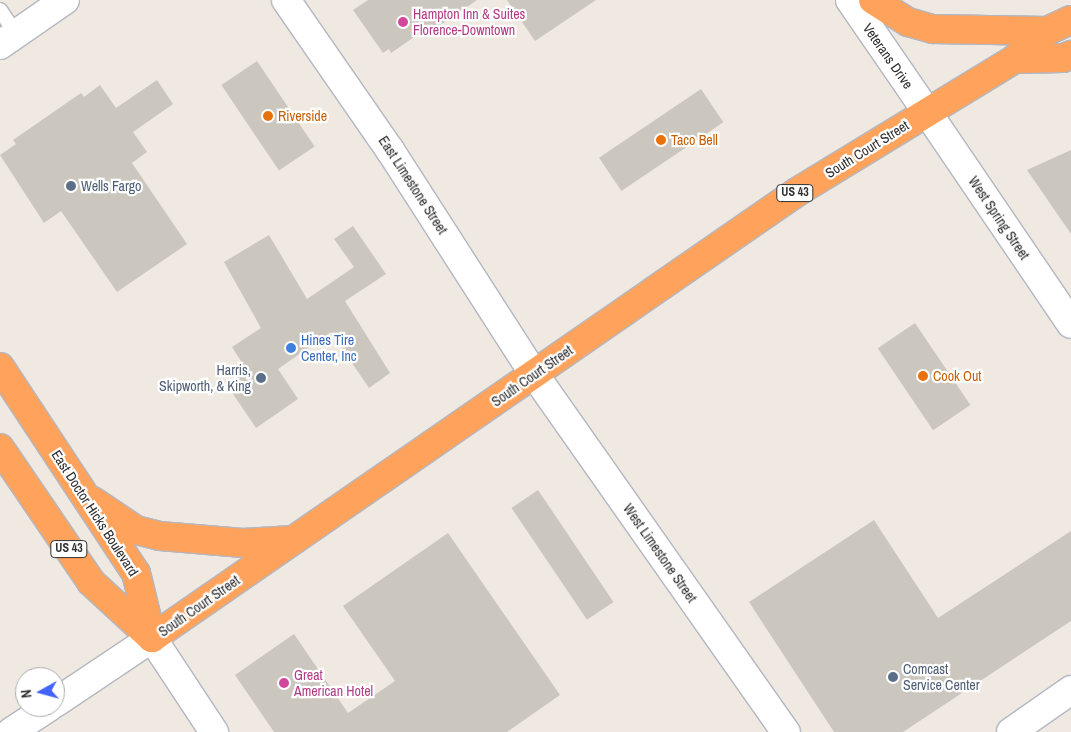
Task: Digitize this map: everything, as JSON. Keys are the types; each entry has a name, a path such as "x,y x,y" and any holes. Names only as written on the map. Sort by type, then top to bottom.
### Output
{"highway":[{"path":"873,0 908,22 933,29 1059,25"},
{"name":"US 43","path":"1015,59 1059,25"},
{"name":"US 43","path":"1015,59 1071,55"},
{"name":"South Court Street","path":"152,638 797,192 1015,59"},
{"name":"East Doctor Hicks Boulevard","path":"0,367 136,573 152,638"},
{"name":"US 43","path":"0,448 90,582 152,638"},
{"path":"85,496 136,530 160,536 243,543 294,540"}],"street":[{"path":"8,39 65,0"},
{"name":"East Limestone Street","path":"286,0 390,150 534,374"},
{"name":"Veterans Drive","path":"850,0 927,112"},
{"name":"West Spring Street","path":"927,112 1071,324"},
{"name":"West Limestone Street","path":"534,374 786,732"},
{"path":"152,638 214,732"},
{"name":"South Court Street","path":"65,696 152,638"},
{"path":"1011,732 1071,690"},
{"path":"11,732 34,717"}],"lane":[{"path":"0,10 8,39"}],"building":[{"name":"Hampton Inn & Suites Florence-Downtown","path":"368,0 477,0 426,35 423,31 391,53 389,49 383,53 353,10"},
{"name":"Hampton Inn & Suites Florence-Downtown","path":"507,0 596,0 535,41"},
{"name":"Riverside","path":"257,61 315,146 279,170 221,85"},
{"name":"Wells Fargo","path":"157,80 173,104 133,132 147,152 132,163 187,244 117,292 61,211 44,223 0,155 16,144 13,140 81,93 84,97 100,85 116,108"},
{"name":"Taco Bell","path":"701,89 723,122 621,191 599,158"},
{"path":"1071,150 1071,234 1027,170"},
{"path":"353,226 386,274 345,301 390,373 369,388 331,332 278,369 298,399 256,428 227,385 247,371 232,347 261,328 224,262 269,235 307,299 354,267 334,239"},
{"name":"Cook Out","path":"915,323 970,405 933,430 878,348"},
{"path":"538,490 613,602 587,620 511,508"},
{"name":"Comcast Service Center","path":"874,520 938,618 1071,531 1071,621 903,732 834,732 749,602"},
{"path":"448,533 560,695 507,732 274,732 235,675 294,634 348,713 395,681 343,606"}],"place":[{"name":"Hampton Inn & Suites Florence-Downtown","path":"403,22"},
{"name":"Riverside","path":"268,116"},
{"name":"Taco Bell","path":"661,140"},
{"name":"Wells Fargo","path":"71,186"},
{"name":"Hines Tire Center, Inc","path":"291,348"},
{"name":"Cook Out","path":"923,376"},
{"name":"Harris, Skipworth, & King","path":"261,378"},
{"name":"Comcast Service Center","path":"893,677"},
{"name":"Great American Hotel","path":"284,683"}]}
